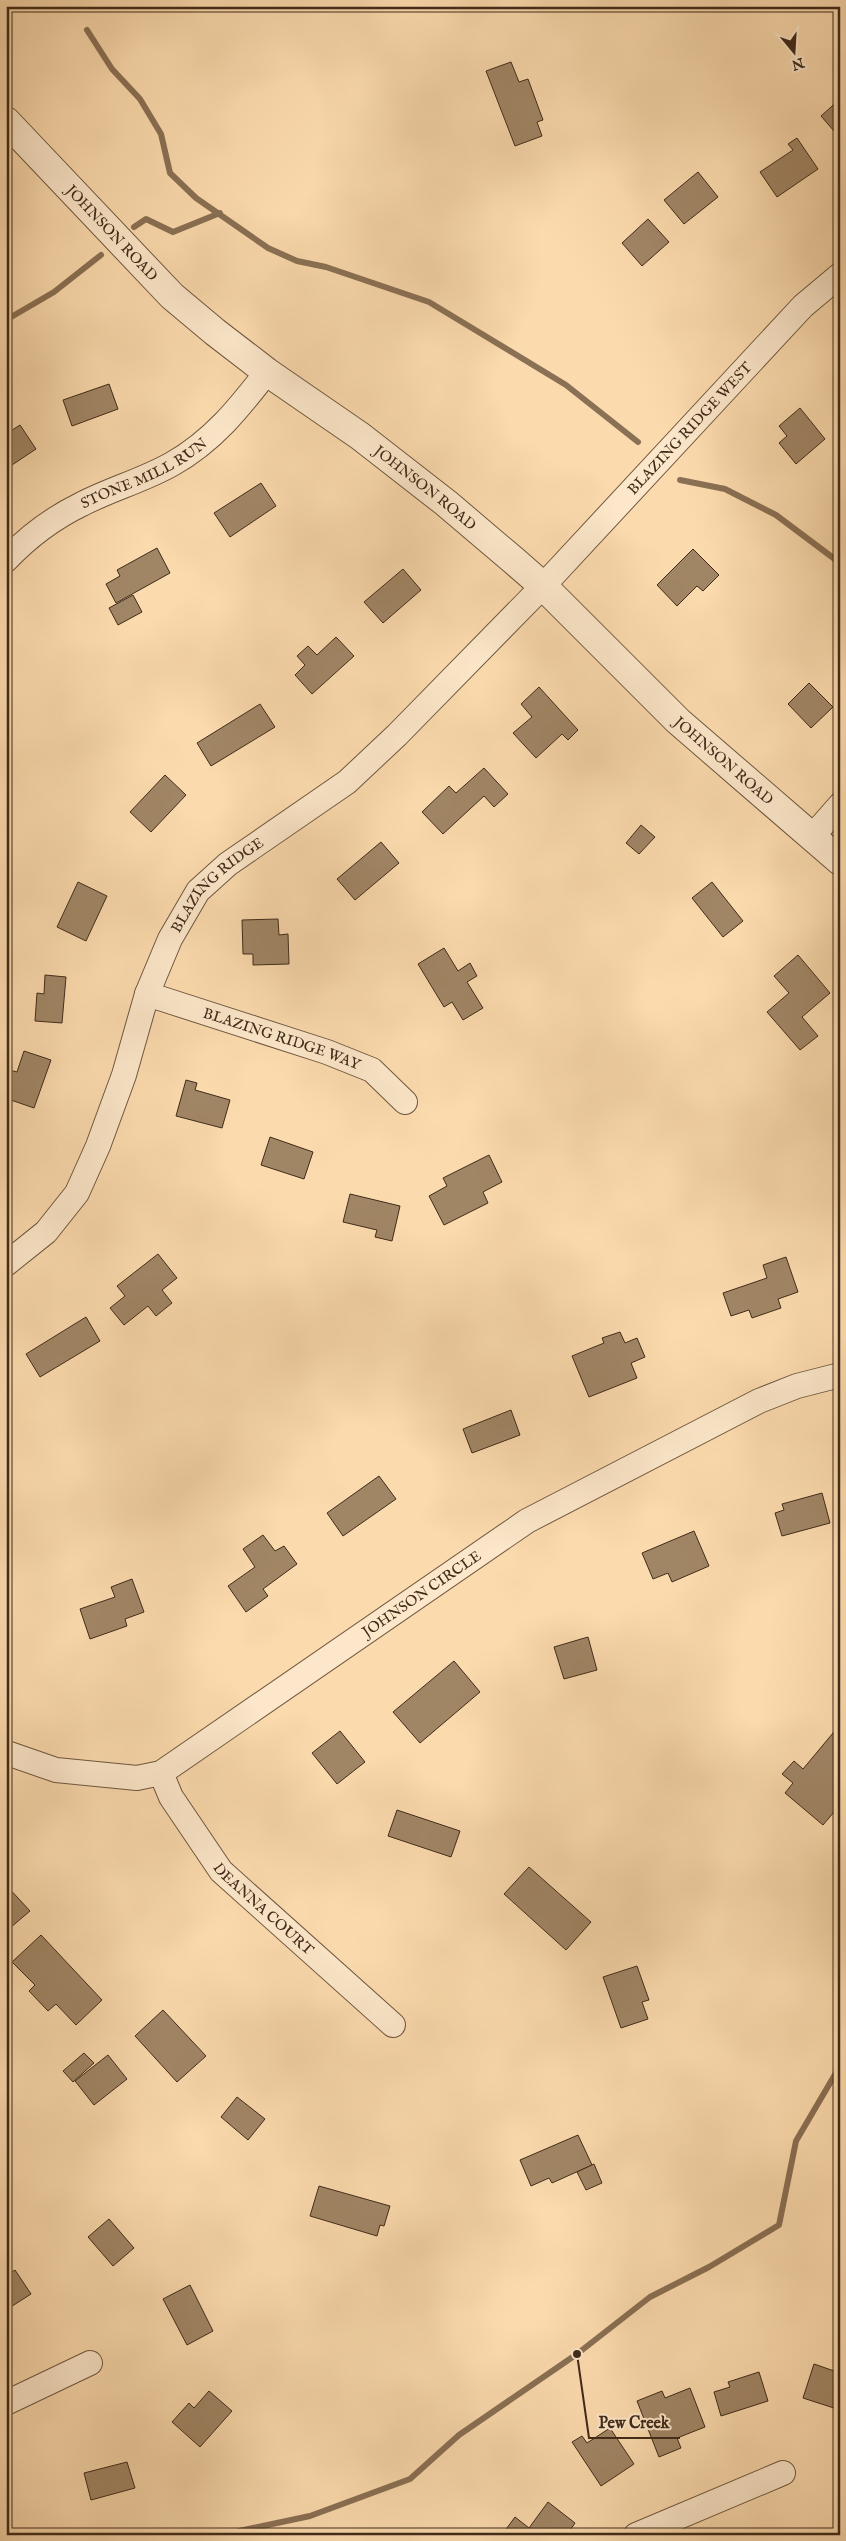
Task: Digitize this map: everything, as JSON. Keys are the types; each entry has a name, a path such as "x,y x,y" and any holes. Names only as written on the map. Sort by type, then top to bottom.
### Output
{"street":[{"name":"JOHNSON ROAD","path":"6,121 166,290 215,332 267,372 360,436 446,503 543,586 678,721 811,838 840,861"},
{"name":"BLAZING RIDGE WEST","path":"543,586 803,306 840,275"},
{"name":"STONE MILL RUN","path":"6,560 22,544 80,504 172,464 203,443 230,419 267,372"},
{"name":"BLAZING RIDGE","path":"6,1264 46,1232 77,1192 98,1146 124,1075 148,994 170,939 198,891 228,864 347,782 397,735 543,586"},
{"path":"811,838 840,805"},
{"name":"BLAZING RIDGE WAY","path":"148,994 327,1052 372,1070 405,1102"},
{"name":"JOHNSON CIRCLE","path":"7,1753 56,1770 137,1778 161,1773 527,1521 759,1401 797,1386 840,1375"},
{"name":"DEANNA COURT","path":"161,1773 171,1796 221,1871 393,2025"},
{"path":"6,2403 90,2363"},
{"path":"636,2535 783,2473"}],"building":[{"path":"511,62 519,82 528,79 543,120 537,122 542,136 515,146 486,71"},
{"path":"840,99 840,138 821,116"},
{"path":"797,138 818,169 777,197 760,172 793,150 788,144"},
{"path":"698,172 718,197 684,224 664,200"},
{"path":"648,219 669,242 642,266 622,243"},
{"path":"109,384 118,409 72,426 63,400"},
{"path":"800,408 825,439 796,464 779,443 787,436 779,426"},
{"path":"20,425 36,449 6,469 6,434"},
{"path":"261,483 276,506 230,537 214,513"},
{"path":"157,548 170,573 116,603 106,584 120,576 117,570"},
{"path":"693,549 719,575 703,591 697,586 677,606 657,585"},
{"path":"403,569 421,590 383,623 364,602"},
{"path":"133,595 142,612 118,625 109,608"},
{"path":"336,637 354,656 312,694 295,675 305,665 297,656 308,646 317,655"},
{"path":"809,683 833,707 811,728 788,704"},
{"path":"539,687 578,730 568,740 562,734 536,758 513,733 532,717 521,704"},
{"path":"260,704 275,727 211,766 197,743"},
{"path":"484,768 508,794 494,807 484,796 443,834 422,812 449,786 456,793"},
{"path":"165,775 186,795 151,832 130,812"},
{"path":"641,825 655,837 639,854 626,843"},
{"path":"381,842 399,863 355,900 337,879"},
{"path":"78,882 107,896 86,941 57,927"},
{"path":"712,882 743,921 723,937 692,898"},
{"path":"278,919 279,935 288,934 289,964 253,965 253,954 243,954 242,920"},
{"path":"444,948 458,971 470,963 477,976 467,982 483,1008 463,1020 452,1002 444,1007 418,964"},
{"path":"798,955 830,993 802,1017 818,1036 800,1050 767,1012 789,993 774,976"},
{"path":"45,975 66,977 62,1023 35,1021 37,993 44,994"},
{"path":"24,1051 51,1060 34,1108 8,1099 10,1093 6,1092 6,1069 17,1072"},
{"path":"186,1080 197,1083 195,1090 230,1100 222,1128 176,1116"},
{"path":"270,1137 313,1152 304,1179 261,1165"},
{"path":"489,1155 502,1182 483,1192 488,1203 444,1225 429,1196 447,1186 443,1178"},
{"path":"350,1194 400,1206 392,1241 375,1237 377,1230 343,1222"},
{"path":"158,1254 177,1278 162,1290 172,1303 156,1316 148,1306 124,1325 110,1308 125,1296 117,1286"},
{"path":"786,1257 798,1292 778,1299 781,1308 752,1318 749,1310 731,1316 723,1293 767,1278 763,1265"},
{"path":"86,1317 100,1341 40,1377 26,1354"},
{"path":"620,1332 625,1343 637,1338 645,1357 631,1363 637,1378 589,1397 572,1356 604,1343 602,1338"},
{"path":"511,1410 520,1435 472,1453 463,1429"},
{"path":"379,1476 396,1499 343,1536 327,1513"},
{"path":"822,1493 830,1523 782,1536 775,1513 784,1510 782,1504"},
{"path":"694,1531 709,1566 672,1582 668,1573 653,1579 642,1553"},
{"path":"263,1535 275,1551 284,1546 297,1564 263,1589 268,1596 246,1612 228,1586 255,1567 243,1549"},
{"path":"132,1579 144,1612 125,1619 127,1626 90,1639 80,1609 115,1597 111,1587"},
{"path":"588,1637 597,1670 564,1679 554,1647"},
{"path":"454,1661 480,1692 420,1743 393,1712"},
{"path":"838,1727 840,1776 836,1780 840,1783 840,1805 823,1825 785,1793 793,1783 782,1774 794,1761 803,1769"},
{"path":"340,1731 365,1762 337,1784 312,1753"},
{"path":"397,1810 460,1831 451,1857 388,1836"},
{"path":"529,1867 591,1922 566,1950 504,1894"},
{"path":"6,1885 30,1911 10,1928 6,1924"},
{"path":"41,1935 102,2000 76,2025 56,2004 48,2011 29,1991 35,1985 12,1962"},
{"path":"637,1966 649,2000 642,2002 648,2019 621,2028 603,1977"},
{"path":"163,2010 206,2056 177,2082 135,2036"},
{"path":"84,2053 94,2063 73,2082 63,2071"},
{"path":"108,2055 127,2079 94,2105 75,2081"},
{"path":"237,2097 265,2119 248,2140 221,2117"},
{"path":"578,2135 592,2165 552,2183 549,2178 531,2186 520,2160"},
{"path":"594,2164 602,2183 586,2190 577,2172"},
{"path":"319,2186 390,2206 384,2226 380,2225 377,2236 310,2216"},
{"path":"109,2219 134,2248 113,2266 88,2237"},
{"path":"15,2270 31,2294 6,2310 6,2276"},
{"path":"190,2285 213,2331 187,2345 163,2299"},
{"path":"814,2364 840,2373 840,2410 803,2398"},
{"path":"759,2372 768,2401 721,2416 714,2392 730,2387 728,2382"},
{"path":"690,2388 705,2427 677,2438 681,2448 659,2457 637,2401 662,2391 665,2398"},
{"path":"209,2391 232,2411 200,2447 172,2422 189,2403 194,2408"},
{"path":"610,2428 634,2464 601,2486 572,2442 582,2436 587,2443"},
{"path":"127,2462 135,2488 91,2500 84,2473"},
{"path":"548,2502 575,2523 567,2535 507,2535 504,2532 515,2517 529,2528"}],"waterway":[{"path":"87,30 112,69 140,99 161,134 170,173 196,198 268,248 297,261 326,267 429,302 566,385 638,442"},
{"path":"134,227 146,219 173,232 220,213"},
{"path":"6,320 54,292 101,255"},
{"path":"680,480 725,489 776,515 840,563"},
{"path":"239,2535 239,2531 310,2516 410,2479 459,2435 577,2354 650,2297 709,2267 779,2225 796,2141 840,2066"}],"place":[{"name":"Pew Creek","path":"577,2354"}]}
